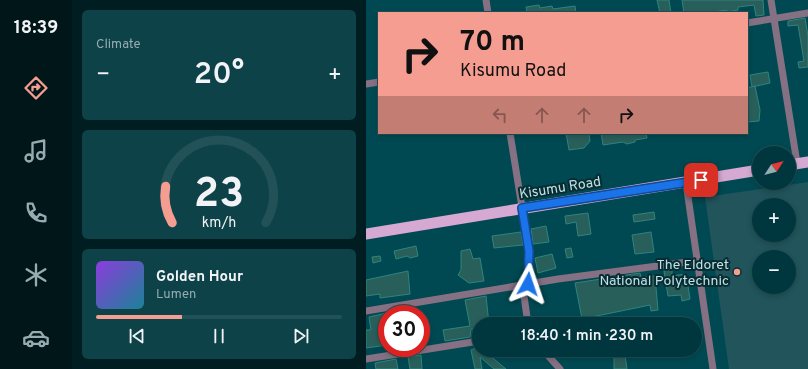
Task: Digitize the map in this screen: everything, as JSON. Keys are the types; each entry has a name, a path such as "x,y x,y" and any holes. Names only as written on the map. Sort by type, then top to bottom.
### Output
{"highway":[{"path":"796,164 808,162"},
{"name":"Kisumu Road","path":"366,234 752,171"}],"street":[{"path":"486,0 488,12"},
{"path":"771,0 791,146"},
{"path":"748,23 808,13"},
{"path":"366,84 378,82"},
{"path":"510,134 529,251 528,284 524,296 527,317"},
{"path":"686,183 696,261 713,369"},
{"path":"366,311 528,284 614,271 696,261"},
{"path":"366,359 472,342"},
{"path":"549,357 560,369"}],"shaded area":[{"name":"The Eldoret National Polytechnic","path":"808,182 808,369 729,369 705,197 753,190 796,190 796,184"}],"building":[{"path":"657,0 669,0 671,12 660,12"},
{"path":"682,0 763,0 764,15 756,16 754,5 738,7 738,10 728,12 727,10 713,12 684,12"},
{"path":"539,5 540,8 552,6 553,9 575,6 576,12 527,12 526,7"},
{"path":"805,18 808,36 808,67 799,68 798,62 804,61 798,25 788,26 788,21"},
{"path":"768,72 770,83 752,87 750,75"},
{"path":"755,86 760,110 759,121 748,122 748,88"},
{"path":"566,134 589,134 590,141 584,148 569,150"},
{"path":"601,134 646,134 647,138 635,140 635,142 627,144 623,142 603,145"},
{"path":"654,212 655,219 634,222 633,215"},
{"path":"588,213 591,234 578,236 576,222 566,224 565,216"},
{"path":"546,226 549,242 533,244 531,229"},
{"path":"521,232 523,245 494,248 492,236"},
{"path":"651,232 654,252 635,254 632,235"},
{"path":"416,246 418,256 410,258 407,256 396,259 394,251"},
{"path":"571,248 573,257 567,258 565,249"},
{"path":"470,249 473,259 480,258 484,281 469,283 458,275 461,270 461,251"},
{"path":"552,254 556,268 538,273 535,258"},
{"path":"380,256 381,261 373,263 372,257"},
{"path":"672,270 672,276 686,274 690,299 682,301 681,295 668,296 664,271"},
{"path":"408,271 410,294 380,298 380,294 366,296 366,280"},
{"path":"640,273 641,277 655,276 658,310 651,311 650,305 592,317 582,317 575,283"},
{"path":"486,296 488,317 472,317 470,337 445,341 443,330 470,326 465,300"},
{"path":"378,315 378,346 366,348 366,330 371,330 369,317"},
{"path":"408,357 421,357 422,369 410,369"},
{"path":"472,357 480,357 482,369 475,369"},
{"path":"480,357 491,357 506,369 494,369"},
{"path":"614,357 625,357 627,369 614,369"},
{"path":"396,359 398,369 376,369 375,363"}],"place":[{"name":"The Eldoret National Polytechnic","path":"737,272"}],"route":[{"path":"528,284 530,268 529,251 522,208 701,180"}]}
